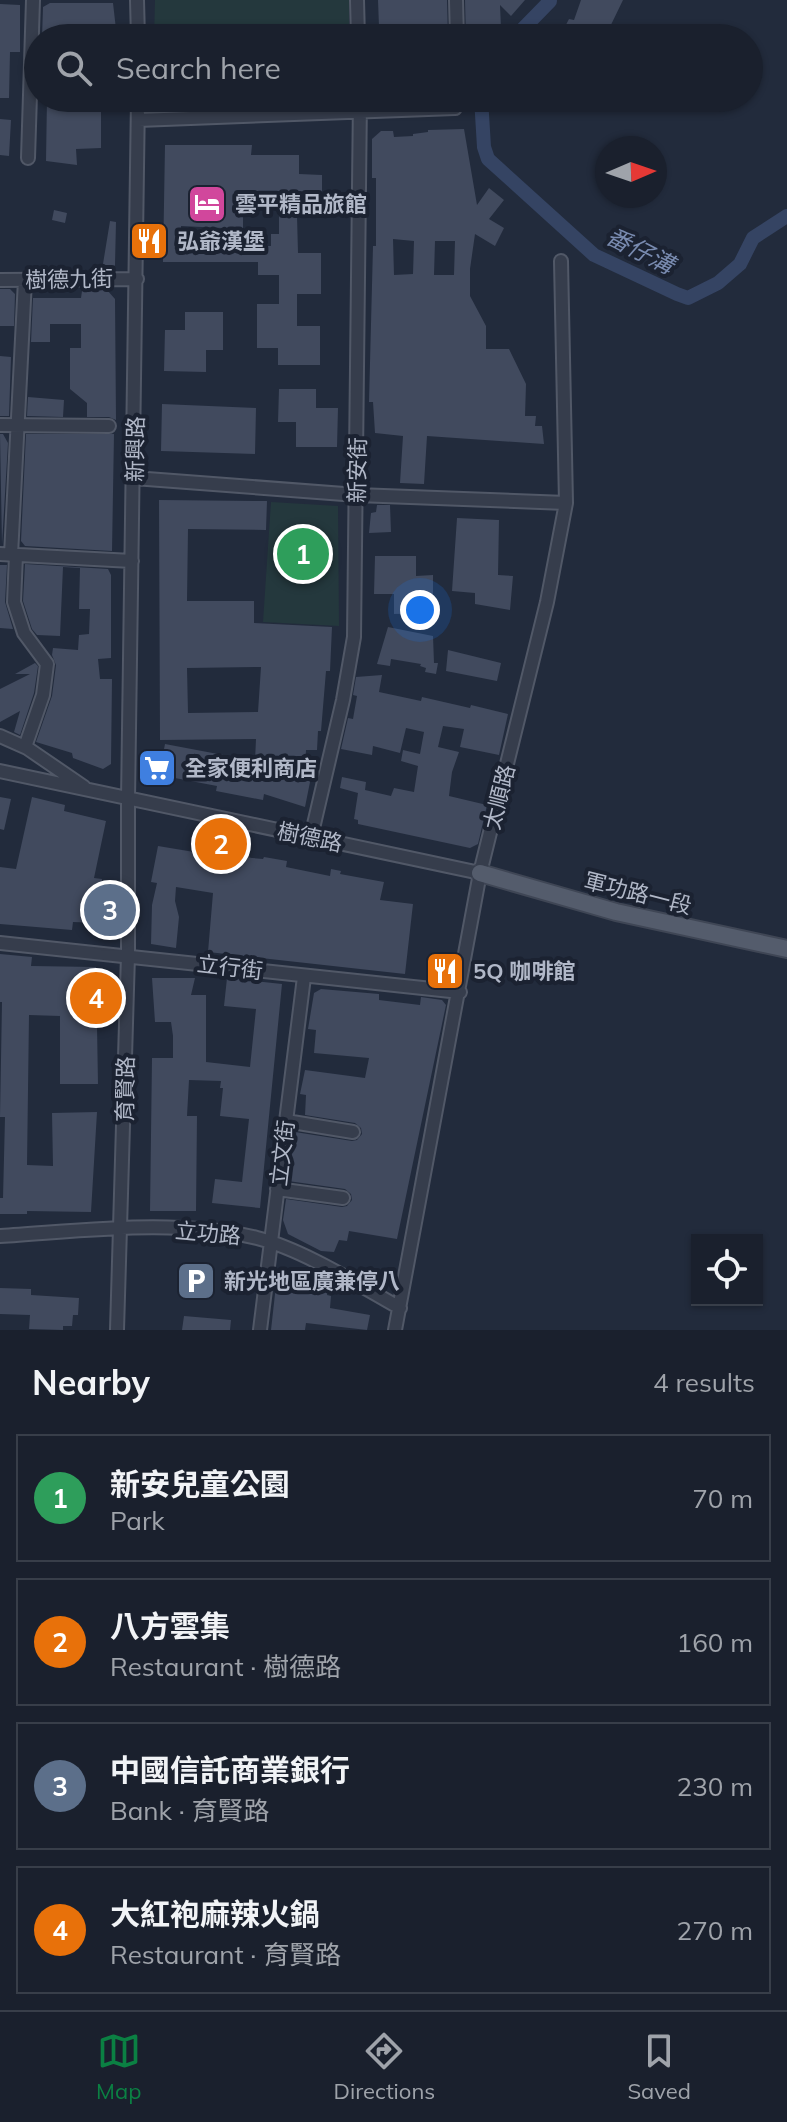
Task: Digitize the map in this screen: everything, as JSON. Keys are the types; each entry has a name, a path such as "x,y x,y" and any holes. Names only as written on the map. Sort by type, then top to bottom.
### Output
{"main road":[{"name":"軍功路一段","path":"480,873 616,912 787,949"}],"street":[{"path":"32,24 33,0"},
{"path":"137,0 138,24"},
{"path":"357,0 358,24"},
{"path":"456,0 457,24"},
{"path":"28,158 29,112"},
{"name":"新興路","path":"128,800 138,112"},
{"path":"138,120 256,112"},
{"name":"新安街","path":"311,837 343,700 354,637 360,112"},
{"name":"太順路","path":"395,1330 480,873 547,602 566,503 561,261"},
{"name":"樹德九街","path":"0,280 137,279"},
{"path":"25,280 9,555 14,602 24,633 47,664 43,695 25,747"},
{"path":"0,425 109,426"},
{"path":"134,478 357,495 566,503"},
{"path":"9,555 132,561"},
{"path":"0,736 25,747 90,791"},
{"name":"樹德路","path":"0,771 480,873"},
{"name":"育賢路","path":"117,1330 128,955 128,800"},
{"name":"立行街","path":"0,943 460,992"},
{"name":"立文街","path":"260,1330 304,977"},
{"path":"286,1121 353,1132"},
{"path":"277,1189 343,1198"},
{"name":"立功路","path":"0,1236 122,1229 203,1230 271,1242 333,1270 400,1308"}],"green space":[{"path":"155,0 349,0 349,24 154,24"},
{"path":"271,502 338,506 339,626 263,622"}],"building":[{"path":"378,0 447,0 448,24 379,24"},
{"path":"465,0 525,0 511,16 500,5 501,24 466,24"},
{"path":"581,0 623,0 611,24 566,24 569,19 574,20"},
{"path":"50,3 113,3 115,24 42,24 43,7"},
{"path":"0,4 20,5 20,52 10,52 9,98 0,98"},
{"path":"47,112 101,112 101,148 76,149 77,165 46,161"},
{"path":"0,119 11,120 9,156 0,155"},
{"path":"464,129 477,205 489,188 504,200 489,219 504,228 495,246 475,234 470,296 486,326 486,349 509,349 526,384 525,416 536,416 535,426 542,426 544,444 427,436 424,484 400,483 403,436 375,433 373,402 369,402 373,246 376,246 376,178 372,178 372,139 381,131 393,131 394,137 413,136 428,130","holes":["393,239 414,241 413,274 394,275","435,241 455,241 454,275 434,275"]},
{"path":"165,145 252,145 251,155 299,155 299,174 322,175 322,216 297,216 298,253 321,253 321,294 297,294 297,326 320,326 320,365 278,365 278,348 257,348 257,304 279,304 279,275 258,275 258,262 163,262","holes":["243,199 279,199 279,234 271,234 271,246 181,246 181,226 243,229"]},
{"path":"54,210 67,213 65,223 52,220"},
{"path":"110,221 116,222 115,265 112,270 102,270"},
{"path":"0,289 10,289 15,294 14,326 0,326"},
{"path":"107,290 115,299 116,420 87,417 87,403 70,389 70,348 81,348 81,324 50,324 50,342 31,342 33,298 81,298 82,291"},
{"path":"185,312 223,312 223,350 206,350 206,372 164,371 165,330 185,330"},
{"path":"0,356 11,357 9,416 0,416"},
{"path":"279,389 316,389 316,408 338,408 337,447 296,447 296,422 278,422"},
{"path":"28,397 64,400 63,417 27,416"},
{"path":"162,404 256,408 255,454 161,451"},
{"path":"0,434 8,443 2,545"},
{"path":"26,434 114,434 112,551 25,546 21,541"},
{"path":"159,500 267,501 266,530 188,529 187,601 254,601 254,623 332,627 330,671 326,671 317,750 306,750 305,770 312,772 305,807 264,794 263,800 216,791 217,786 159,775 165,744 255,761 256,739 160,740","holes":["261,667 258,712 188,713 187,668"]},
{"path":"377,505 390,505 391,532 369,533 371,513 376,512"},
{"path":"457,518 499,520 498,575 513,576 510,610 475,604 475,593 452,591"},
{"path":"375,556 416,556 416,576 433,575 433,613 394,614 394,594 374,594"},
{"path":"25,564 108,569 111,575 111,658 98,659 100,679 112,679 111,764 103,769 73,758 72,753 36,742 52,696 56,665 53,648 78,650 79,635 89,634 90,609 79,609 80,568 63,567 60,636 37,635 23,601"},
{"path":"0,565 7,565 5,602 13,629 0,628"},
{"path":"388,627 433,636 434,663 438,663 436,674 425,672 426,668 421,664 391,659 390,666 377,664"},
{"path":"448,650 501,663 497,681 446,671"},
{"path":"35,663 38,666 34,693 20,735 14,732 20,711 0,722 0,689 30,674 15,674"},
{"path":"382,675 379,692 421,701 422,697 470,708 471,705 508,714 499,755 460,747 464,729 443,726 438,747 459,752 449,796 487,805 478,844 470,848 358,824 358,820 354,819 358,793 340,788 342,777 366,782 365,790 391,796 394,788 414,792 418,766 401,761 403,750 420,754 424,732 406,728 400,753 373,746 372,755 341,749 348,718 353,719 356,677"},
{"path":"0,797 11,799 4,830 0,829"},
{"path":"32,797 65,805 64,811 106,821 94,878 102,879 99,923 73,922 72,930 0,924 0,867 16,869"},
{"path":"158,846 206,854 207,849 252,858 264,857 287,861 286,867 330,876 331,869 341,871 340,874 384,882 380,900 413,904 405,974 208,952 213,893 176,887 179,917 176,948 151,944 152,905 157,883 151,882"},
{"path":"0,954 32,957 31,966 96,967 98,1084 60,1084 60,1016 29,1015 27,1165 53,1166 52,1113 97,1112 91,1212 27,1211 27,1214 0,1214 5,1117 0,1117"},
{"path":"152,978 195,978 191,995 206,995 206,1062 250,1067 256,1009 224,1006 227,978 282,984 260,1208 212,1203 215,1179 242,1182 249,1119 220,1116 221,1081 189,1080 187,1116 197,1116 196,1211 150,1211 152,1058 173,1058 171,1022 155,1022"},
{"path":"321,989 379,994 379,1000 420,1005 421,997 442,1000 446,1005 397,1239 349,1231 347,1241 339,1240 334,1252 321,1251 288,1234 283,1220 286,1199 342,1207 352,1200 345,1189 288,1181 295,1132 352,1141 362,1134 355,1123 305,1115 306,1095 300,1094 305,1070 365,1078 369,1058 314,1053 316,1030 308,1029 314,993"},
{"path":"295,1272 328,1286 330,1308 370,1315 367,1330 306,1323 305,1330 271,1330 276,1285 281,1285 282,1275 294,1275"},
{"path":"0,1288 31,1289 31,1295 79,1298 78,1315 73,1315 72,1326 63,1326 63,1330 29,1329 30,1315 0,1314"},
{"path":"184,1316 231,1320 230,1330 182,1330"}],"waterway":[{"name":"番仔溝","path":"528,24 550,1"},
{"name":"番仔溝","path":"482,112 484,147 488,159 594,255 688,298 718,283 740,264 753,238 787,216"}],"place":[{"name":"雲平精品旅館","path":"207,204"},
{"name":"弘爺漢堡","path":"149,241"},
{"name":"新安兒童公園","path":"303,554"},
{"name":"全家便利商店","path":"157,768"},
{"name":"八方雲集","path":"221,844"},
{"name":"中國信託商業銀行","path":"110,910"},
{"name":"5Q 咖啡館","path":"445,971"},
{"name":"大紅袍麻辣火鍋","path":"96,998"},
{"name":"新光地區廣兼停八","path":"196,1281"}]}
